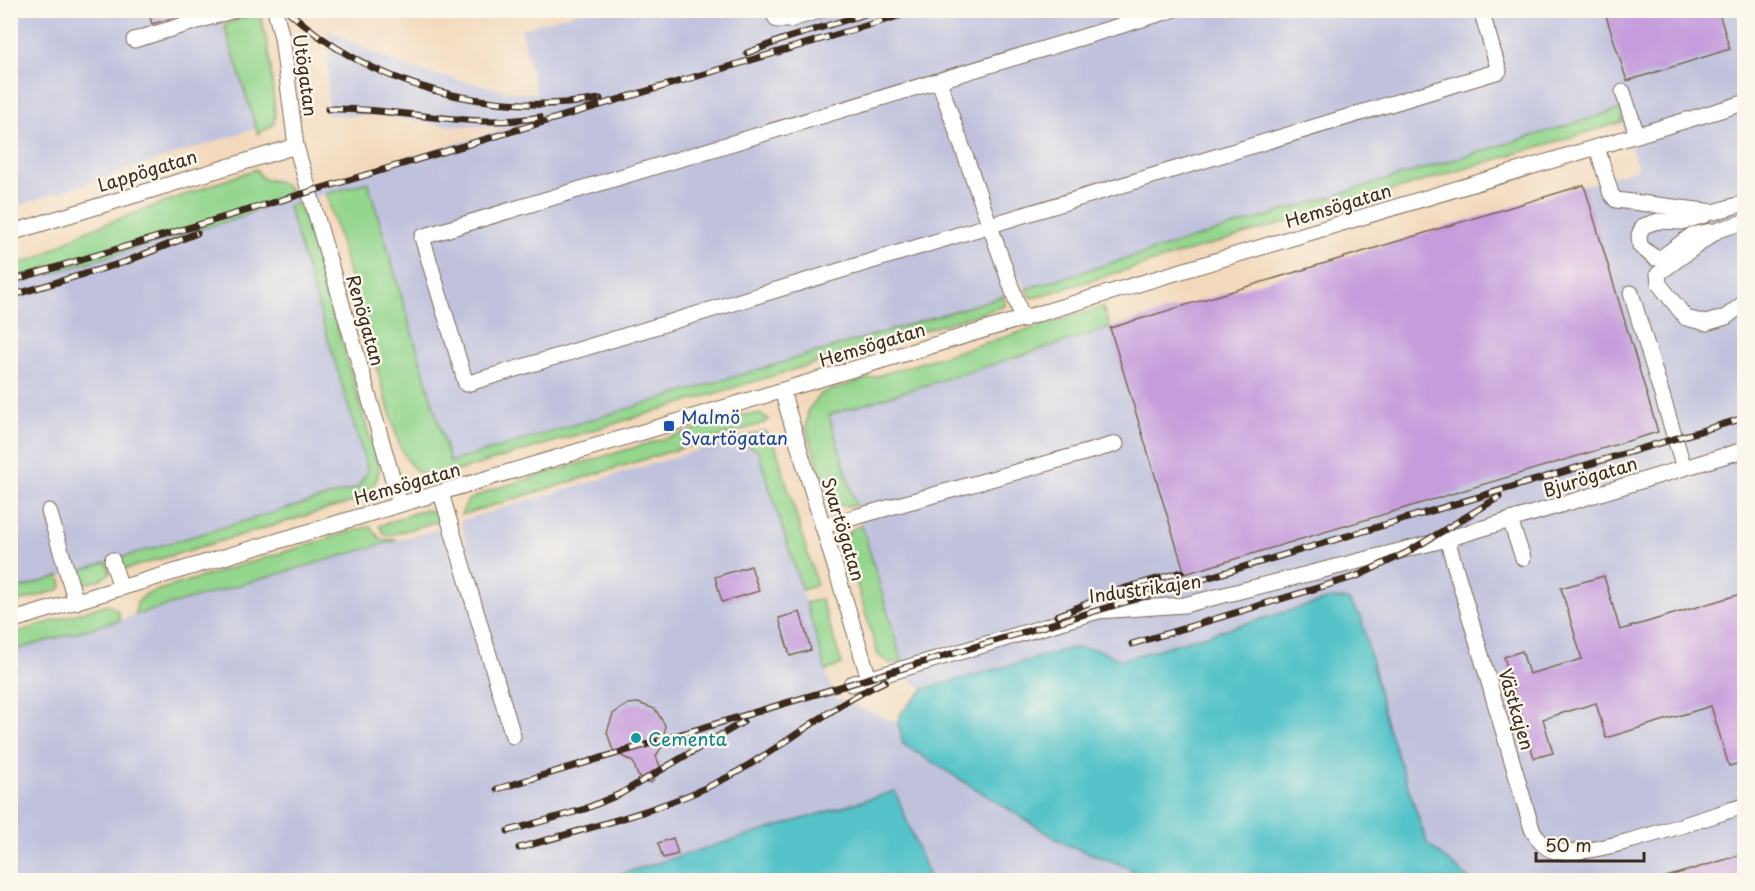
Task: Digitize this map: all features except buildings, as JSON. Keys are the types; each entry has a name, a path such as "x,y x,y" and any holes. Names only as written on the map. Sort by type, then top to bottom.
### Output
{"street":[{"path":"134,40 234,10"},
{"name":"Utögatan","path":"275,10 282,38 296,146"},
{"path":"771,10 777,20 821,10"},
{"path":"1172,10 422,237 466,384 1499,71 1481,10"},
{"path":"939,81 992,226 1023,320"},
{"path":"1623,92 1637,135"},
{"name":"Hemsögatan","path":"10,621 1744,103"},
{"name":"Lappögatan","path":"10,232 296,146"},
{"name":"Renögatan","path":"296,146 400,504"},
{"path":"1597,147 1611,194 1616,200 1716,211"},
{"path":"1744,203 1681,222 1658,221 1643,226 1639,235 1640,246 1647,254 1655,258 1662,257 1692,235 1744,222"},
{"path":"1718,230 1658,274 1659,284 1686,318 1706,323 1726,317 1744,303"},
{"path":"1631,293 1684,468"},
{"name":"Svartögatan","path":"782,391 869,679"},
{"path":"823,526 1116,444"},
{"name":"Bjurögatan","path":"1447,539 1744,450"},
{"path":"441,493 513,736"},
{"path":"49,511 76,602"},
{"path":"1510,520 1523,558"},
{"name":"Industrikajen","path":"851,684 1098,611 1184,605 1447,539"},
{"name":"Västkajen","path":"1447,539 1532,829 1540,843 1552,851 1584,853 1744,806"},
{"path":"112,560 121,588"}],"shaded area":[{"path":"10,11 218,11 256,128 11,208"},
{"path":"583,11 1744,11 1744,880 1470,880 1427,843 1386,722 1361,617 1347,600 1333,598 1121,660 1097,649 1072,648 924,689 907,679 829,415 1638,169 1622,122 1621,110 1026,289 1019,277 1003,282 1004,296 449,462 368,182 326,194 288,206 369,470 357,488 11,591 11,285 241,217 292,193 509,128 445,125 382,116 327,115 329,30 379,56 419,71 517,93 536,93 521,29"},
{"path":"736,439 758,451 766,470 834,697 898,723 903,744 1065,844 1125,866 1150,880 930,880 925,872 678,857 601,880 11,880 11,651 441,528 455,575 474,571 460,521"}],"green space":[{"path":"257,14 261,18 269,50 275,114 274,124 258,134 224,24"},
{"path":"1621,109 1622,122 1032,298 1026,289"},
{"path":"256,169 262,178 283,183 292,193 241,217 11,285 11,266 40,257 83,232"},
{"path":"368,182 450,462 1004,296 1005,306 437,477 430,477 413,468 399,444 326,194"},
{"path":"296,203 305,219 379,468 376,482 359,500 126,569 119,558 357,488 368,471 288,206"},
{"path":"1103,307 1110,328 829,415 856,506 843,506 830,499 806,429 808,410 822,393"},
{"path":"759,414 769,419 764,423 461,515 468,500 491,490 744,415"},
{"path":"763,431 774,441 817,585 802,590 758,451 736,439"},
{"path":"423,510 436,512 439,521 390,535 384,534 379,526"},
{"path":"862,525 902,662 889,663 878,655 846,548 848,534"},
{"path":"370,526 380,539 397,540 135,615 137,603 146,594"},
{"path":"107,562 110,573 107,576 90,583 79,581 76,572"},
{"path":"60,576 62,587 58,590 11,604 11,591"},
{"path":"821,599 842,664 826,671 806,603"},
{"path":"108,604 117,610 120,620 11,651 11,634"}],"water":[{"path":"1333,598 1348,600 1361,617 1386,722 1427,843 1470,880 1150,880 1125,866 1065,844 903,744 898,723 901,713 924,689 1072,648 1097,649 1121,660"},
{"path":"895,791 930,880 601,880"}],"railway":[{"path":"287,10 320,37 356,59 394,77 433,90 474,99 516,104 558,104 600,99"},
{"path":"747,53 878,10"},
{"path":"10,281 919,10"},
{"path":"328,109 355,109 487,121 540,117"},
{"path":"10,296 125,262 197,233"},
{"path":"497,789 1744,418"},
{"path":"1132,644 1357,576 1406,553 1499,497"},
{"path":"1057,616 1122,589 1181,572"},
{"path":"519,848 652,809 703,789 748,766 844,703 885,681"},
{"path":"508,831 585,809 620,794 743,722"}],"place":[{"name":"Malmö Svartögatan","path":"669,426"},
{"name":"Cementa","path":"636,738"}]}
